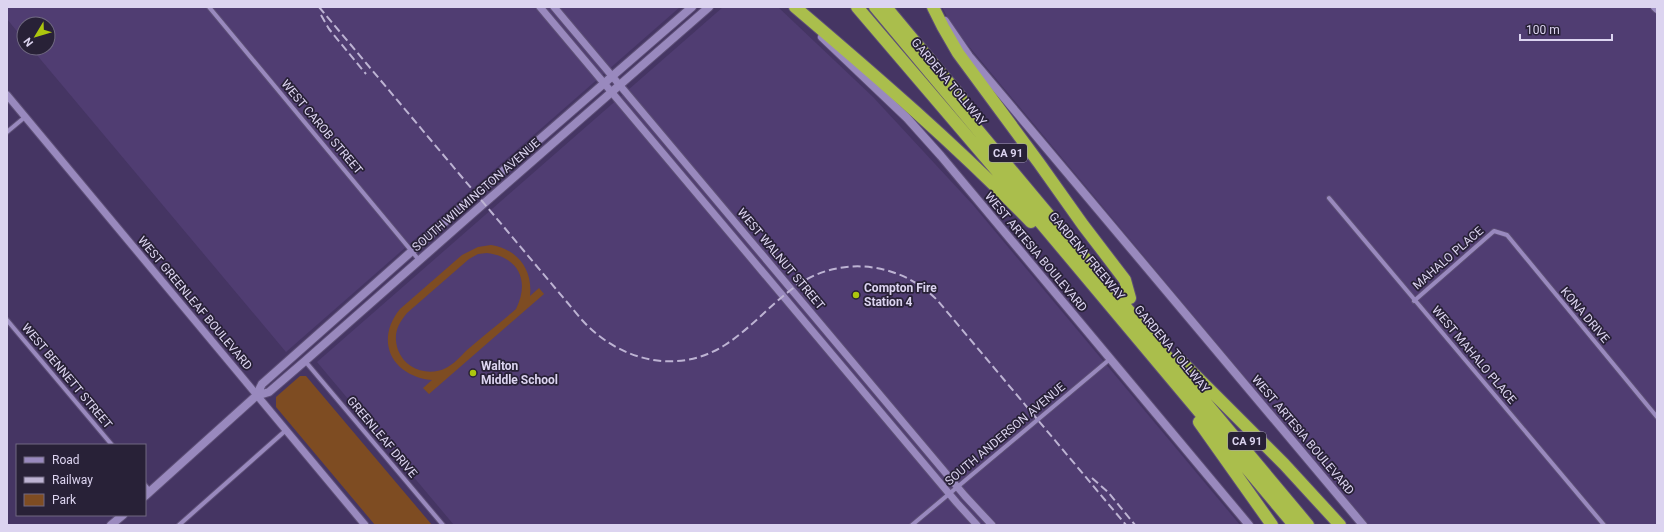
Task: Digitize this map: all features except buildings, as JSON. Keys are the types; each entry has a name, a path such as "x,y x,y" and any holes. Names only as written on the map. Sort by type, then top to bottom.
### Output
{"highway":[{"path":"796,7 915,109 959,150 1098,292"},
{"name":"GARDENA FREEWAY","path":"857,7 1294,525"},
{"name":"GARDENA TOLLWAY","path":"868,7 1302,525"},
{"name":"GARDENA TOLLWAY","path":"875,7 1308,525"},
{"name":"GARDENA FREEWAY","path":"886,7 1130,298 1316,525"},
{"path":"935,7 942,27 958,53 1125,280 1130,298"},
{"path":"1177,357 1284,464 1340,525"},
{"path":"1160,365 1226,462 1272,525"}],"main road":[{"name":"SOUTH WILMINGTON AVENUE","path":"147,491 256,396 262,384 692,7"},
{"name":"SOUTH WILMINGTON AVENUE","path":"256,396 269,392 709,7"},
{"name":"WEST ARTESIA BOULEVARD","path":"791,7 910,122 942,158 1249,525"},
{"name":"WEST ARTESIA BOULEVARD","path":"935,7 970,56 1363,525"},
{"path":"111,525 122,516"}],"street":[{"name":"WEST CAROB STREET","path":"208,7 419,260"},
{"name":"WEST WALNUT STREET","path":"540,7 977,525"},
{"name":"WEST WALNUT STREET","path":"556,8 958,487 992,525"},
{"path":"549,17 556,8"},
{"name":"WEST GREENLEAF BOULEVARD","path":"7,96 365,525"},
{"path":"7,132 25,117"},
{"name":"WEST MAHALO PLACE","path":"1328,198 1604,525"},
{"name":"MAHALO PLACE","path":"1414,301 1494,231"},
{"name":"KONA DRIVE","path":"1494,231 1507,235 1657,418"},
{"name":"WEST BENNETT STREET","path":"7,320 111,444"},
{"name":"SOUTH ANDERSON AVENUE","path":"912,525 1110,359"},
{"name":"GREENLEAF DRIVE","path":"305,361 443,525"},
{"path":"179,525 285,431"}],"shaded area":[{"path":"7,7 680,7 286,352 38,56 56,56 56,16 16,16 16,30 7,19"},
{"path":"723,7 778,7 873,97 973,205 1240,525 454,525 317,362"},
{"path":"942,7 1657,7 1657,525 1368,525 952,26"}],"green space":[{"path":"491,245 500,247 516,256 526,269 529,277 530,296 539,288 544,294 429,394 423,388 432,380 418,377 406,372 397,364 391,355 388,344 388,333 392,321 400,309 462,255 478,247","holes":["487,253 498,255 514,265 519,272 522,289 516,309 455,362 446,368 432,372 418,370 406,362 401,357 398,350 396,335 398,326 407,313 469,259 478,254"]},
{"path":"300,376 306,376 432,525 375,525 276,407 276,397"}],"railway":[{"path":"319,7 582,320 597,334 613,345 630,354 649,359 668,361 687,360 707,354 725,345 745,330 792,289 802,282 819,274 837,268 855,266 891,272 924,288 938,301 1126,525"},
{"path":"321,15 329,29 366,74"},
{"path":"1092,478 1108,492 1135,525"}],"place":[{"name":"Compton Fire Station 4","path":"856,295"},
{"name":"Walton Middle School","path":"473,373"}]}
